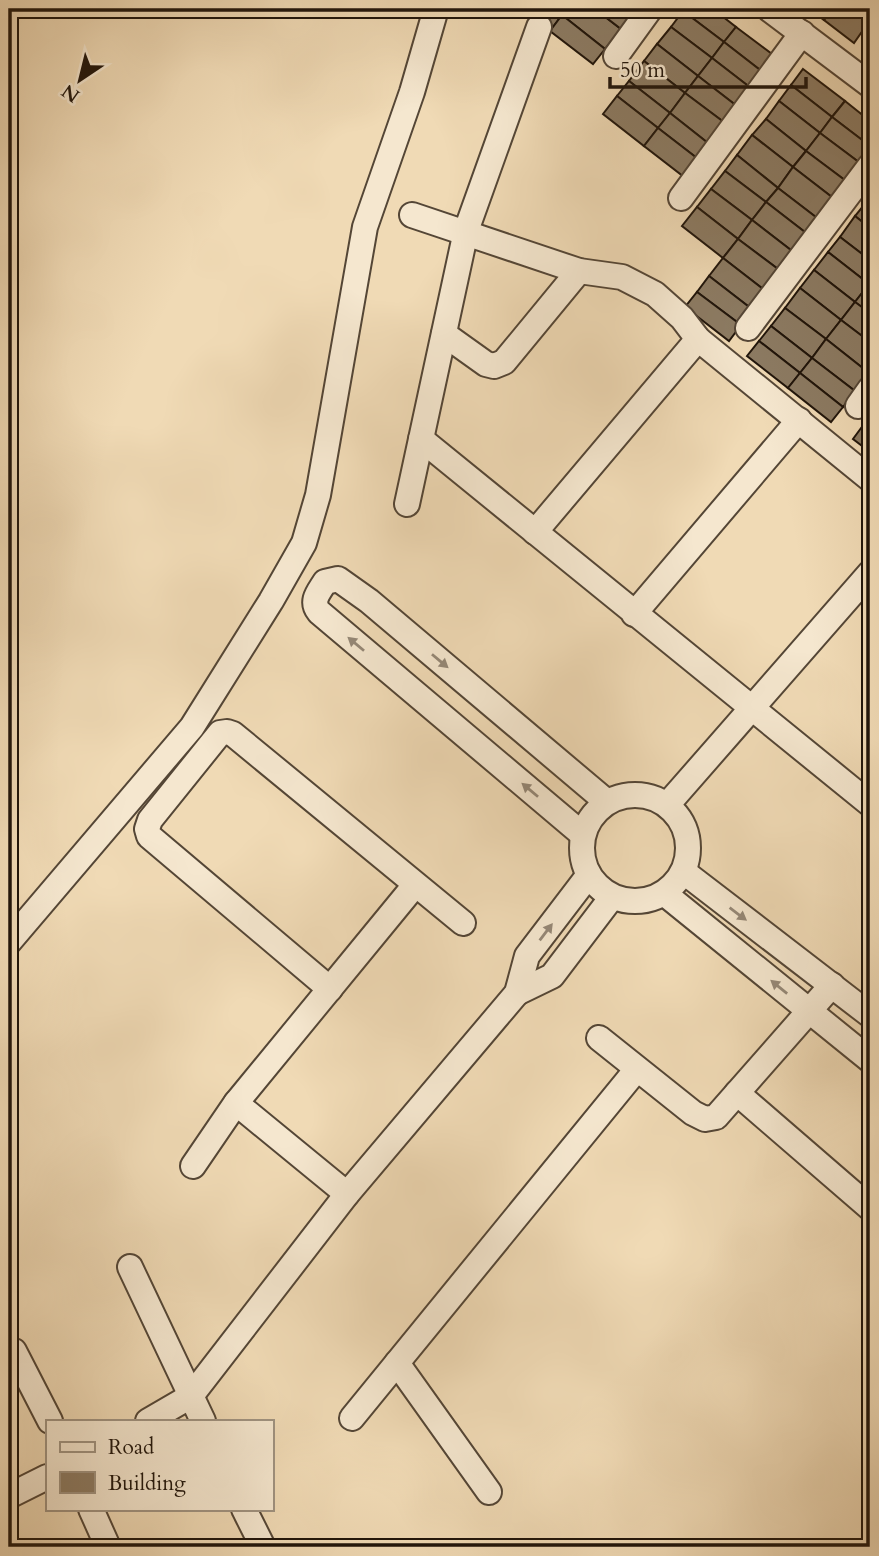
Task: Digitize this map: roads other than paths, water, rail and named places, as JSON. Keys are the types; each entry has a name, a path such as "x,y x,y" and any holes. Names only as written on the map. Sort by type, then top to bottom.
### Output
{"street":[{"path":"9,942 192,727 304,543 318,495 365,228 412,92 436,9"},
{"path":"616,56 650,9"},
{"path":"769,9 867,76"},
{"path":"407,504 466,231 539,27"},
{"path":"681,198 802,33"},
{"path":"748,328 870,166"},
{"path":"412,215 579,271 622,276 655,294 682,318 698,339 870,479"},
{"path":"443,334 485,364 494,366 504,362 579,271"},
{"path":"535,532 698,339"},
{"path":"635,614 799,420"},
{"path":"421,439 870,804"},
{"path":"667,805 870,573"},
{"path":"582,834 319,612 314,600 325,582 338,579 369,601 607,802"},
{"path":"330,989 149,836 147,828 150,820 219,733 233,734 463,923"},
{"path":"627,795 648,796 667,805 683,824 689,848 684,872 665,894 637,902 612,897 588,876 582,858 582,834 592,816 607,802 627,795"},
{"path":"684,872 870,1016"},
{"path":"517,993 527,956 588,876"},
{"path":"193,1166 236,1103 415,886"},
{"path":"665,894 870,1060"},
{"path":"150,1420 191,1396 347,1194 517,993 552,976 612,897"},
{"path":"599,1038 693,1114 705,1119 716,1116 832,985"},
{"path":"352,1418 638,1069"},
{"path":"737,1093 870,1208"},
{"path":"236,1103 347,1194"},
{"path":"130,1268 203,1420"},
{"path":"14,1351 49,1420"},
{"path":"397,1363 489,1492"},
{"path":"9,1496 46,1478"},
{"path":"91,1510 108,1547"},
{"path":"244,1510 263,1547"}]}
